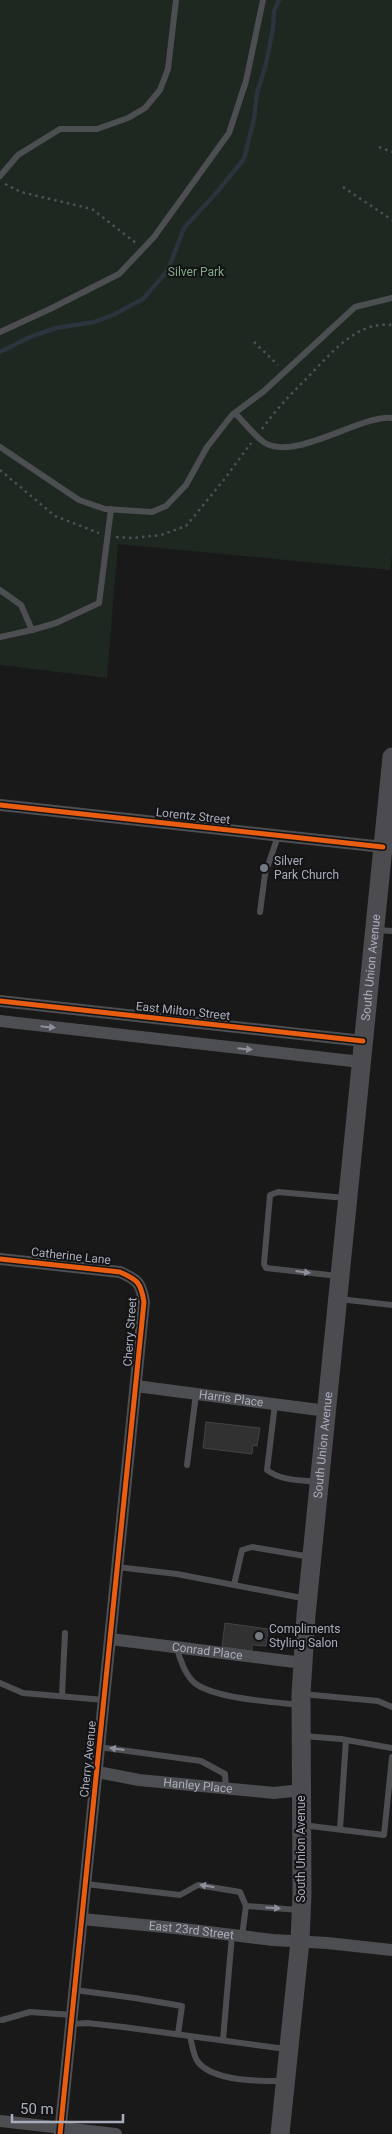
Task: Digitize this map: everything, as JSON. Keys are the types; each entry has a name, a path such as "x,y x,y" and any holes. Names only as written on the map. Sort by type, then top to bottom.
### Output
{"main road":[{"name":"South Union Avenue","path":"280,2134 300,1941 300,1736 308,1599 363,1041 383,931 383,847 392,756"}],"street":[{"name":"Lorentz Street","path":"0,805 383,847"},
{"name":"East Milton Street","path":"0,1001 363,1041"},
{"path":"105,1033 106,1013"},
{"path":"0,1022 361,1062"},
{"name":"East Milton Street","path":"222,1046 224,1026"},
{"name":"Catherine Lane","path":"0,1259 115,1271 137,1280"},
{"name":"Cherry Street","path":"136,1386 144,1302 142,1290 137,1280"},
{"name":"Harris Place","path":"136,1386 327,1410"},
{"name":"Cherry Avenue","path":"61,2131 136,1386"},
{"name":"Conrad Place","path":"110,1639 303,1663"},
{"name":"Hanley Place","path":"97,1772 139,1780 274,1793 301,1790"},
{"name":"East 23rd Street","path":"82,1919 392,1950"},
{"path":"0,2121 61,2131 116,2134"}],"lane":[{"path":"0,176 18,155 60,129 97,130 128,118 145,108 160,90 168,69 176,0"},
{"path":"0,332 119,274 154,237 230,133 246,81 263,0"},
{"path":"0,447 79,500 111,509 152,512 166,506 186,485 207,447 235,413 264,391 355,307 392,298"},
{"path":"235,413 266,443 279,446 309,443 373,420 392,418"},
{"path":"0,637 56,623 99,603 111,509"},
{"path":"0,590 21,605 32,630"},
{"path":"260,912 265,874 278,836"},
{"path":"340,1276 266,1268 264,1264 270,1195 273,1193 348,1198"},
{"path":"338,1299 392,1305"},
{"path":"187,1465 196,1394"},
{"path":"274,1404 267,1470 274,1476 287,1479 320,1482"},
{"path":"234,1585 242,1550 252,1547 312,1558"},
{"path":"117,1567 177,1574 308,1599"},
{"path":"62,1695 65,1633"},
{"path":"177,1647 180,1660 195,1683 212,1691 258,1700 378,1701 392,1707"},
{"path":"0,1683 23,1692 104,1700"},
{"path":"300,1736 346,1740 392,1748"},
{"path":"340,1830 346,1740"},
{"path":"100,1747 201,1761 226,1774 226,1788"},
{"path":"301,1825 384,1834 392,1756"},
{"path":"86,1884 180,1895 198,1885 240,1892 246,1906 237,1936 223,2040"},
{"path":"246,1906 301,1910"},
{"path":"75,1990 182,2006 178,2034"},
{"path":"2,2020 30,2012 87,2023 289,2049"},
{"path":"190,2036 196,2061 203,2067 228,2078 286,2081"}],"path":[{"path":"379,147 392,152"},
{"path":"0,182 21,192 92,209 143,249"},
{"path":"343,187 392,220"},
{"path":"254,342 284,371"}],"green space":[{"name":"Silver Park","path":"0,0 392,0 392,555 390,570 118,544 107,678 0,665"}],"building":[{"path":"206,1422 260,1428 257,1446 253,1445 252,1454 203,1448"},
{"path":"225,1623 268,1629 266,1646 252,1645 252,1651 222,1647"}],"waterway":[{"path":"0,352 30,337 56,328 94,322 113,315 143,299 168,270 184,228 244,159 254,119 257,93 266,64 273,28 274,11 279,0"}],"cycle path":[{"path":"0,805 383,847"},
{"path":"0,1001 363,1041"},
{"path":"0,1259 120,1272 138,1283 142,1290 144,1302 60,2134"}],"place":[{"name":"Silver Park Church","path":"264,868"},
{"name":"Compliments Styling Salon","path":"259,1636"}]}
